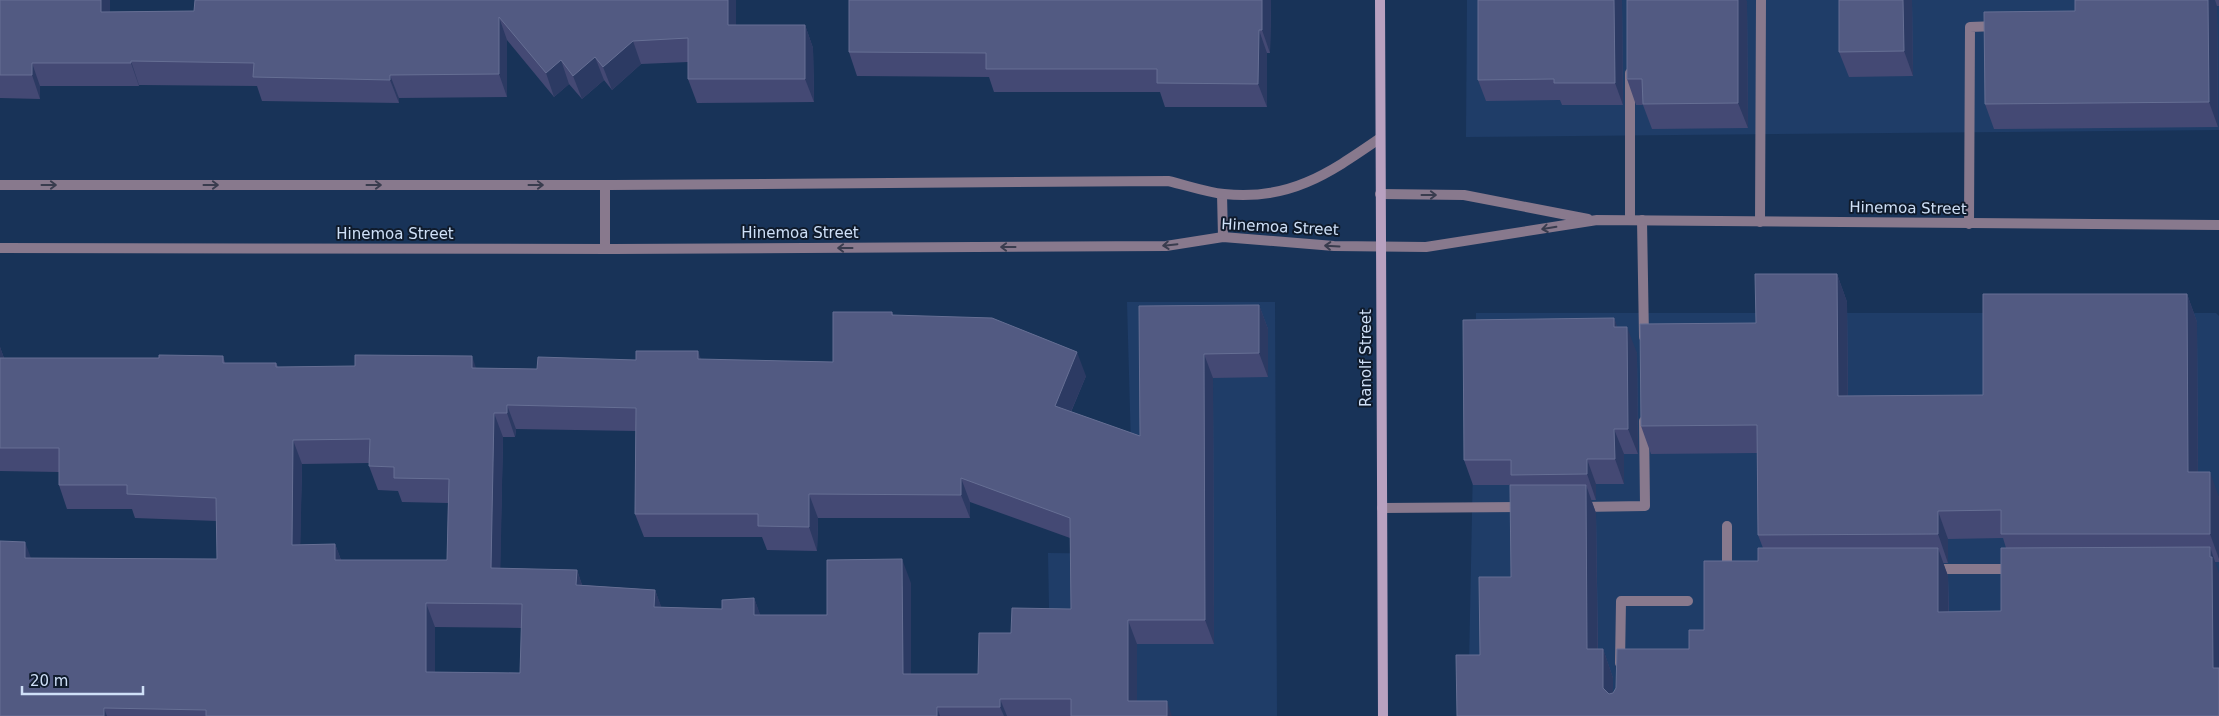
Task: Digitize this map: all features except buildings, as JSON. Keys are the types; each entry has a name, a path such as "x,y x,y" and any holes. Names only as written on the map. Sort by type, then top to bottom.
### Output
{"main road":[{"name":"Ranolf Street","path":"1380,0 1379,139 1384,716"}],"street":[{"path":"1760,222 1761,0"},
{"path":"1969,224 1970,27 2008,26"},
{"path":"1630,67 1630,220"},
{"name":"Hinemoa Street","path":"0,185 605,185 1168,181 1222,194 1251,196 1280,193 1307,184 1330,173 1379,139"},
{"path":"605,185 605,249"},
{"path":"1222,194 1223,237"},
{"name":"Hinemoa Street","path":"1380,194 1464,195 1597,220"},
{"name":"Hinemoa Street","path":"0,248 605,249 1166,246 1223,237 1334,246 1426,247 1597,220 2219,226"},
{"path":"1642,220 1644,350"},
{"path":"1568,507 1644,506 1644,408"},
{"path":"1382,508 1530,507"},
{"path":"1727,526 1727,570 1737,570"},
{"path":"1924,569 2022,569"},
{"path":"1620,678 1621,600 1688,600"}],"shaded area":[{"path":"1467,0 2219,0 2219,130 1466,137"},
{"path":"1127,302 1275,302 1277,716 1051,716 1048,553 1134,554"},
{"path":"1476,313 2216,313 2219,316 2219,716 1468,716"}]}
